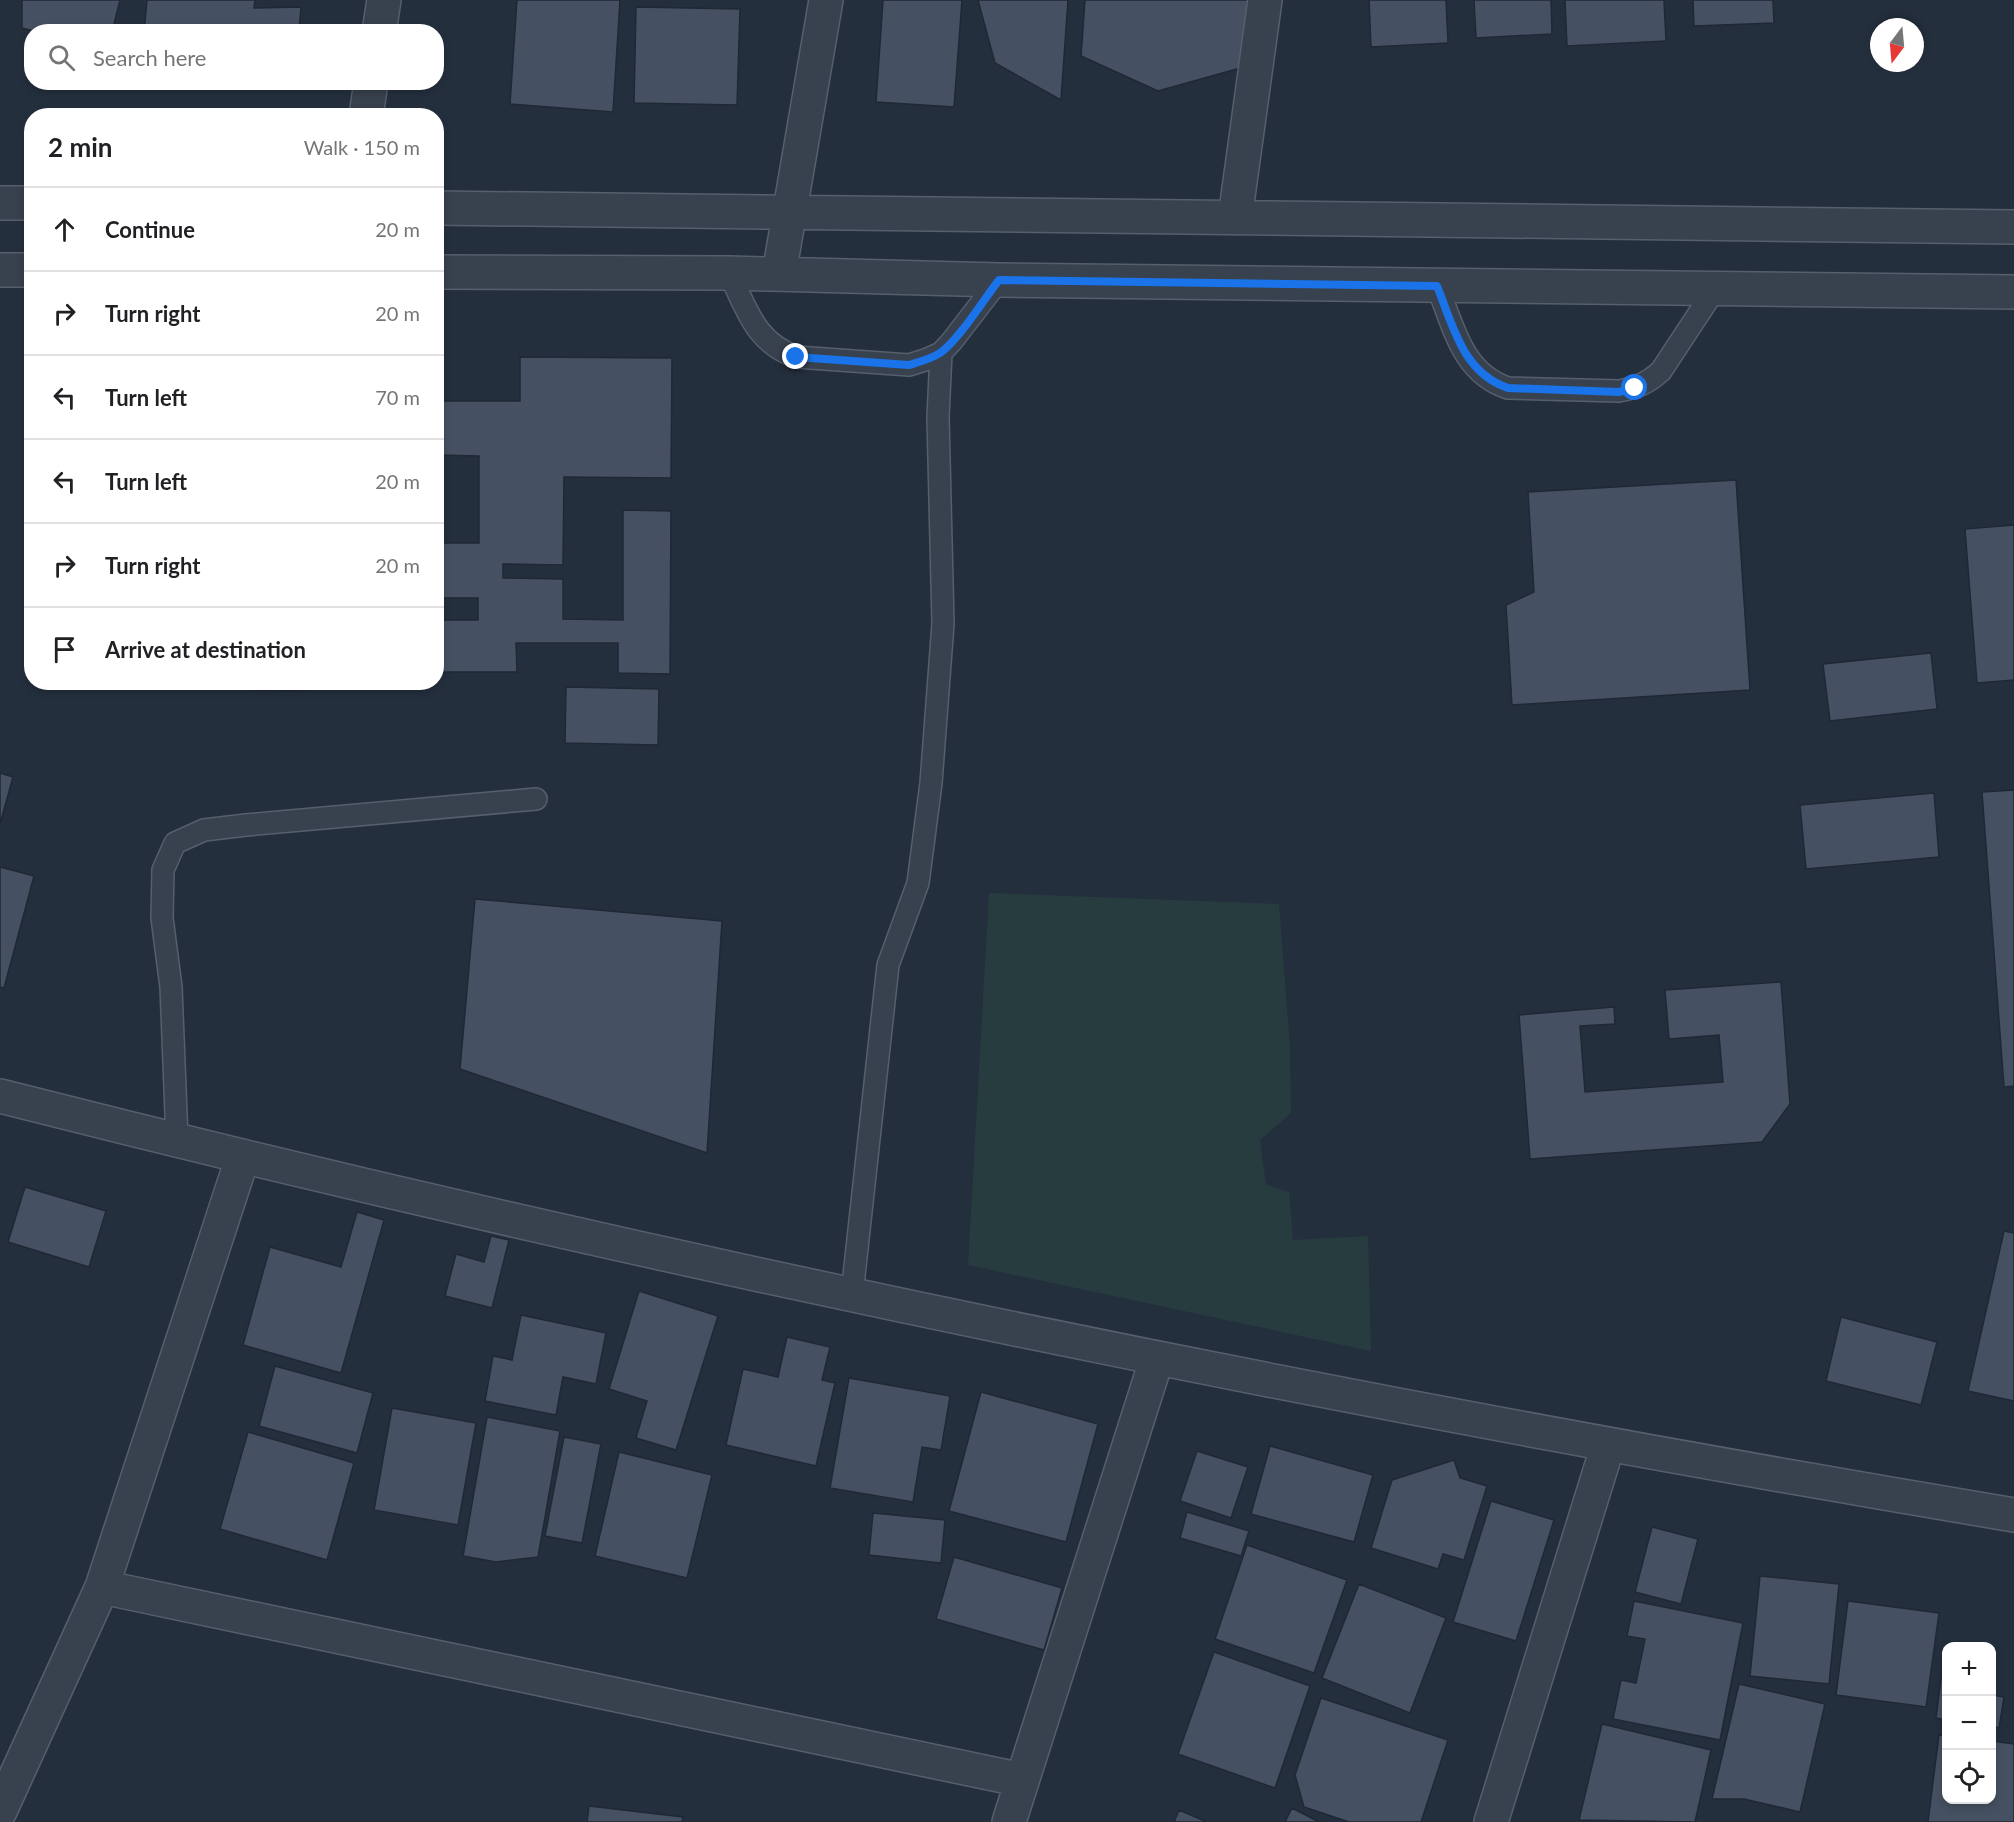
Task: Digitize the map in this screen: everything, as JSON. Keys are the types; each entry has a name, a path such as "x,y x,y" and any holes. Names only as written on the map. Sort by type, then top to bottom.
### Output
{"street":[{"path":"380,24 384,0"},
{"path":"779,274 825,0"},
{"path":"1235,218 1265,0"},
{"path":"367,108 370,90"},
{"path":"0,203 24,203"},
{"path":"444,208 2014,227"},
{"path":"0,270 24,270"},
{"path":"444,272 729,273 999,280 2014,292"},
{"path":"0,1096 243,1156 852,1294 1157,1358 1608,1444 2014,1515"},
{"path":"0,1811 102,1587 243,1156"},
{"path":"1009,1822 1157,1358"},
{"path":"1491,1822 1608,1444"},
{"path":"102,1587 1022,1780"}],"lane":[{"path":"729,273 758,332 768,344 782,352 796,357 909,365 941,352 999,280"},
{"path":"1437,286 1467,357 1477,371 1491,382 1508,388 1619,392 1650,382 1661,371 1715,289"},
{"path":"852,1294 888,965 918,883 931,783 943,624 938,417 941,352"},
{"path":"177,1139 171,987 162,918 163,870 175,843 204,830 536,799"}],"green space":[{"path":"989,893 1279,904 1290,1047 1291,1113 1260,1140 1266,1185 1289,1192 1293,1240 1368,1236 1371,1351 968,1265"}],"building":[{"path":"22,0 120,0 114,24 24,24 24,29 22,28"},
{"path":"147,0 255,0 254,8 301,7 300,24 145,24"},
{"path":"517,0 620,0 613,112 510,104"},
{"path":"883,0 962,0 954,107 876,102"},
{"path":"978,0 1068,0 1061,100 995,63"},
{"path":"1085,0 1248,0 1244,67 1158,91 1081,56"},
{"path":"1369,0 1446,0 1448,43 1371,47"},
{"path":"1474,0 1551,0 1552,34 1476,38"},
{"path":"1565,0 1664,0 1666,41 1567,46"},
{"path":"1693,0 1773,0 1774,23 1694,26"},
{"path":"636,7 740,9 737,105 634,103"},
{"path":"520,357 672,358 671,478 564,477 563,565 503,564 503,578 563,579 563,619 623,620 623,510 671,511 670,674 618,673 618,643 516,643 517,672 444,672 444,620 478,620 478,598 444,598 444,543 479,543 479,456 444,455 444,401 520,401"},
{"path":"1736,480 1750,690 1512,705 1506,605 1534,592 1528,492"},
{"path":"2014,525 2014,680 1977,683 1965,529"},
{"path":"1931,653 1937,709 1830,721 1823,664"},
{"path":"566,687 659,689 658,745 565,743"},
{"path":"256,690 307,690 307,691"},
{"path":"0,773 13,777 0,824"},
{"path":"2014,790 2014,1086 2004,1087 1982,792"},
{"path":"1934,793 1939,857 1806,869 1800,805"},
{"path":"0,867 34,876 4,988 0,987"},
{"path":"475,899 722,921 707,1153 460,1069"},
{"path":"1781,982 1790,1104 1762,1142 1530,1159 1519,1015 1614,1007 1615,1024 1580,1026 1585,1092 1723,1082 1719,1035 1669,1039 1665,990"},
{"path":"25,1187 106,1211 89,1267 8,1242"},
{"path":"357,1212 384,1220 341,1373 243,1345 270,1247 341,1267"},
{"path":"2004,1231 2014,1233 2014,1401 1968,1391"},
{"path":"491,1236 509,1240 492,1308 445,1296 456,1254 484,1262"},
{"path":"639,1291 718,1316 676,1450 636,1438 647,1401 609,1389"},
{"path":"521,1315 606,1333 596,1384 563,1377 556,1415 485,1401 493,1356 512,1360"},
{"path":"1841,1317 1937,1342 1921,1405 1826,1381"},
{"path":"787,1337 830,1347 822,1380 835,1383 816,1466 726,1445 743,1369 778,1377"},
{"path":"275,1366 373,1393 357,1453 259,1426"},
{"path":"849,1378 950,1396 941,1450 922,1447 913,1502 830,1488"},
{"path":"981,1392 1098,1424 1066,1542 949,1511"},
{"path":"392,1408 476,1423 458,1525 374,1510"},
{"path":"487,1417 560,1431 538,1557 496,1562 463,1556"},
{"path":"248,1432 354,1463 327,1560 220,1529"},
{"path":"564,1437 601,1444 582,1543 545,1536"},
{"path":"1270,1446 1373,1475 1354,1542 1251,1514"},
{"path":"1197,1451 1248,1467 1231,1518 1180,1501"},
{"path":"619,1452 712,1475 687,1578 595,1556"},
{"path":"1454,1460 1460,1478 1487,1486 1464,1560 1443,1554 1438,1569 1371,1548 1392,1480"},
{"path":"1491,1501 1554,1520 1516,1641 1453,1622"},
{"path":"1187,1512 1249,1531 1241,1556 1180,1538"},
{"path":"873,1513 945,1520 941,1563 869,1555"},
{"path":"1652,1527 1698,1539 1681,1604 1635,1592"},
{"path":"1247,1545 1347,1580 1314,1673 1215,1639"},
{"path":"954,1557 1062,1588 1044,1650 936,1619"},
{"path":"1760,1576 1839,1584 1829,1684 1750,1676"},
{"path":"1359,1584 1446,1618 1410,1713 1322,1678"},
{"path":"1634,1601 1743,1623 1720,1740 1613,1719 1621,1680 1636,1683 1645,1639 1627,1636"},
{"path":"1848,1601 1939,1613 1926,1707 1836,1695"},
{"path":"1214,1652 1310,1686 1275,1788 1178,1754"},
{"path":"1942,1671 1942,1719 1936,1718"},
{"path":"1739,1684 1825,1704 1800,1812 1744,1799 1712,1799"},
{"path":"1996,1696 2004,1697 1999,1728 1996,1727"},
{"path":"1321,1698 1448,1740 1421,1822 1349,1822 1304,1807 1295,1775"},
{"path":"1602,1724 1711,1750 1695,1822 1579,1820"},
{"path":"1939,1735 1942,1735 1942,1804 1996,1804 1996,1742 2014,1744 2014,1822 1928,1822"},
{"path":"589,1806 683,1817 682,1822 587,1822"},
{"path":"1292,1808 1319,1822 1285,1822"},
{"path":"1179,1810 1207,1822 1174,1822"}],"route":[{"path":"796,357 909,365 925,360 941,352 952,341 999,280 1437,286 1467,357 1477,371 1491,382 1508,388 1619,392 1635,388"}]}
